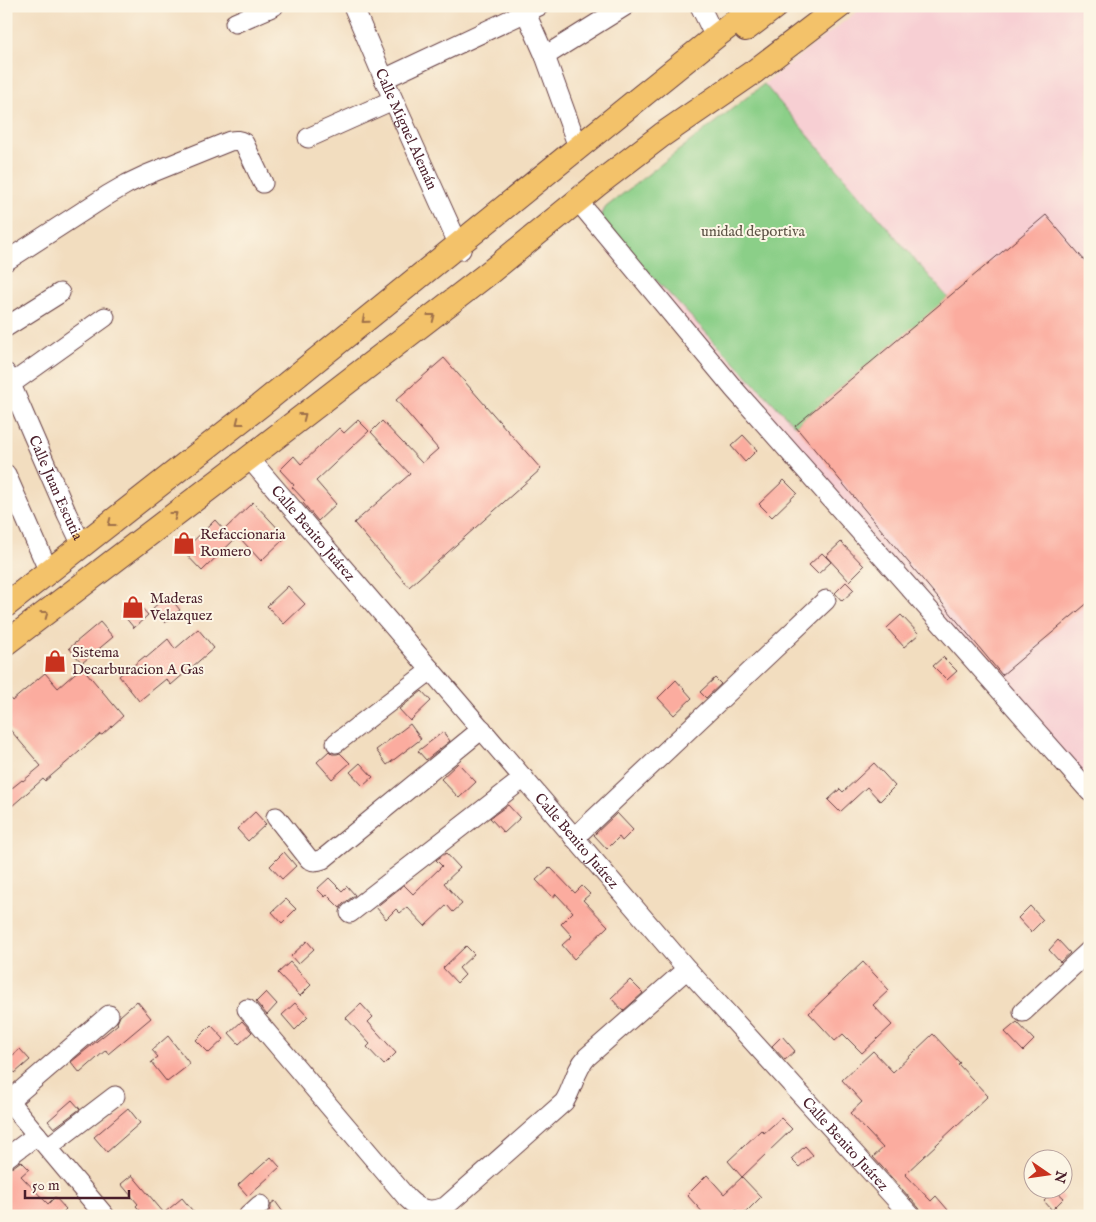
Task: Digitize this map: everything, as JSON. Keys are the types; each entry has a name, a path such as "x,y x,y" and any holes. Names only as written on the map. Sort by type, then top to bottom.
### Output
{"main road":[{"path":"6,605 262,404 755,6"},
{"path":"454,250 482,238 776,6"},
{"path":"733,87 746,66 774,39 815,6"},
{"path":"6,643 490,272 662,135 733,87 840,6"}],"street":[{"path":"235,23 274,6"},
{"name":"Calle Miguel Alemán","path":"353,6 454,250"},
{"path":"545,56 625,6"},
{"path":"700,6 715,37"},
{"path":"384,79 533,9 545,56 578,147"},
{"path":"308,138 393,100"},
{"path":"6,260 127,184 230,141 235,140 244,143 263,183"},
{"path":"578,201 734,389 1090,792"},
{"path":"6,326 60,293"},
{"path":"9,379 105,317"},
{"name":"Calle Juan Escutia","path":"9,379 82,545"},
{"name":"Calle Benito Juárez","path":"249,458 687,969 911,1216"},
{"path":"6,474 49,572"},
{"path":"574,838 826,600"},
{"path":"336,743 431,670"},
{"path":"276,817 309,859 313,861 323,859 482,729"},
{"path":"350,913 524,778"},
{"path":"1023,1012 1090,950"},
{"path":"247,1009 407,1198 414,1205 424,1209 437,1210 445,1207 564,1102 580,1064 687,969"},
{"path":"105,1216 8,1100 109,1015"},
{"path":"6,1158 42,1141 115,1096"}],"shaded area":[{"path":"864,6 1090,6 1090,793 584,224"}],"green space":[{"name":"unidad deportiva","path":"764,84 948,298 795,426 598,219 606,207"}],"building":[{"path":"1046,215 1090,267 1090,601 1002,675 795,426"},
{"path":"444,358 541,469 409,587 354,523 410,474 371,432 382,421 422,463 438,449 396,400"},
{"path":"358,420 369,431 316,481 336,504 318,521 303,503 305,501 292,487 294,485 280,470 294,456 301,464 339,428 344,433"},
{"path":"743,435 757,450 745,462 731,446"},
{"path":"784,480 797,493 772,517 759,504"},
{"path":"253,502 286,537 261,561 238,536 202,571 183,551 215,520 224,530"},
{"path":"841,542 864,566 849,581 826,556"},
{"path":"822,553 831,562 818,574 809,565"},
{"path":"846,582 854,590 842,601 835,593"},
{"path":"288,586 305,604 284,624 267,606"},
{"path":"168,595 180,610 165,623 153,608"},
{"path":"134,599 148,615 134,628 120,611"},
{"path":"901,615 919,634 904,647 887,628"},
{"path":"100,622 113,637 82,663 69,648"},
{"path":"198,629 214,648 171,685 166,679 139,701 119,676 145,656 146,658 168,639 175,649"},
{"path":"943,657 957,671 947,680 933,666"},
{"path":"82,667 123,716 102,735 100,734 45,781 43,779 12,806 6,798 6,781 12,788 41,766 6,725 6,693 12,701 45,673 58,688"},
{"path":"715,678 721,684 706,698 700,692"},
{"path":"676,680 692,698 674,715 658,698"},
{"path":"422,691 431,701 410,721 399,709"},
{"path":"410,724 421,739 387,765 376,750"},
{"path":"443,732 450,741 426,760 418,751"},
{"path":"329,751 332,754 340,753 350,763 332,779 317,762"},
{"path":"360,763 373,777 363,786 350,772"},
{"path":"458,763 476,782 459,798 441,779"},
{"path":"874,763 895,786 880,801 867,787 840,812 828,800 840,789 843,792"},
{"path":"508,805 520,818 504,833 490,818"},
{"path":"255,812 266,824 248,841 237,829"},
{"path":"617,813 633,830 622,841 619,837 607,849 594,835"},
{"path":"284,852 296,866 282,879 270,866"},
{"path":"446,853 460,868 444,883 462,904 453,912 447,905 425,926 407,907 400,913 396,909 386,919 376,907 404,885 413,894 442,866 436,860"},
{"path":"550,867 575,893 582,886 590,894 583,900 608,926 574,959 562,945 572,936 561,924 573,912 556,894 553,898 536,880"},
{"path":"329,878 342,891 347,886 355,895 340,908 327,895 325,897 317,889"},
{"path":"286,899 296,909 282,923 272,912"},
{"path":"1030,906 1043,920 1031,932 1018,918"},
{"path":"1058,940 1070,953 1060,962 1049,950"},
{"path":"307,941 314,949 298,964 291,956"},
{"path":"466,946 474,954 459,968 465,975 457,983 443,968"},
{"path":"290,962 311,985 300,996 278,973"},
{"path":"863,962 889,990 873,1005 892,1025 862,1053 843,1034 835,1041 809,1013"},
{"path":"630,980 643,993 623,1011 611,998"},
{"path":"266,992 277,1004 267,1015 256,1002"},
{"path":"137,1001 151,1018 108,1054 106,1050 80,1073 71,1062 118,1024 120,1016"},
{"path":"295,1003 308,1017 295,1030 282,1015"},
{"path":"361,1004 373,1017 368,1022 396,1053 384,1065 367,1047 370,1044 346,1018"},
{"path":"242,1021 252,1032 239,1044 229,1033"},
{"path":"1017,1022 1034,1040 1023,1051 1005,1032"},
{"path":"211,1025 224,1039 209,1053 196,1040"},
{"path":"933,1034 988,1096 905,1174 931,1201 936,1196 948,1210 942,1216 923,1216 919,1208 873,1157 883,1148 850,1113 862,1102 842,1080 873,1051 893,1072"},
{"path":"168,1036 190,1064 167,1082 151,1062 158,1057 152,1050"},
{"path":"782,1036 795,1051 785,1060 772,1046"},
{"path":"20,1049 30,1060 15,1073 6,1061"},
{"path":"72,1100 80,1109 54,1128 48,1121"},
{"path":"128,1108 140,1123 107,1152 94,1137"},
{"path":"781,1118 792,1129 742,1177 728,1161 761,1130 764,1133"},
{"path":"805,1146 813,1155 799,1167 791,1159"},
{"path":"271,1157 280,1167 248,1196 238,1185"},
{"path":"21,1161 29,1169 21,1176 48,1204 55,1197 66,1209 59,1216 6,1216 6,1169 13,1167"},
{"path":"132,1175 164,1213 182,1198 197,1216 145,1216 136,1206 138,1204 121,1184"},
{"path":"707,1175 724,1194 742,1177 761,1197 742,1216 736,1210 730,1216 706,1216 687,1195"},
{"path":"1045,1200 1062,1200 1052,1210"},
{"path":"275,1201 286,1216 265,1216 271,1209 271,1204"}],"place":[{"name":"Refaccionaria Romero","path":"184,543"},
{"name":"Maderas Velazquez","path":"133,607"},
{"name":"Sistema Decarburacion A Gas","path":"55,661"}]}
